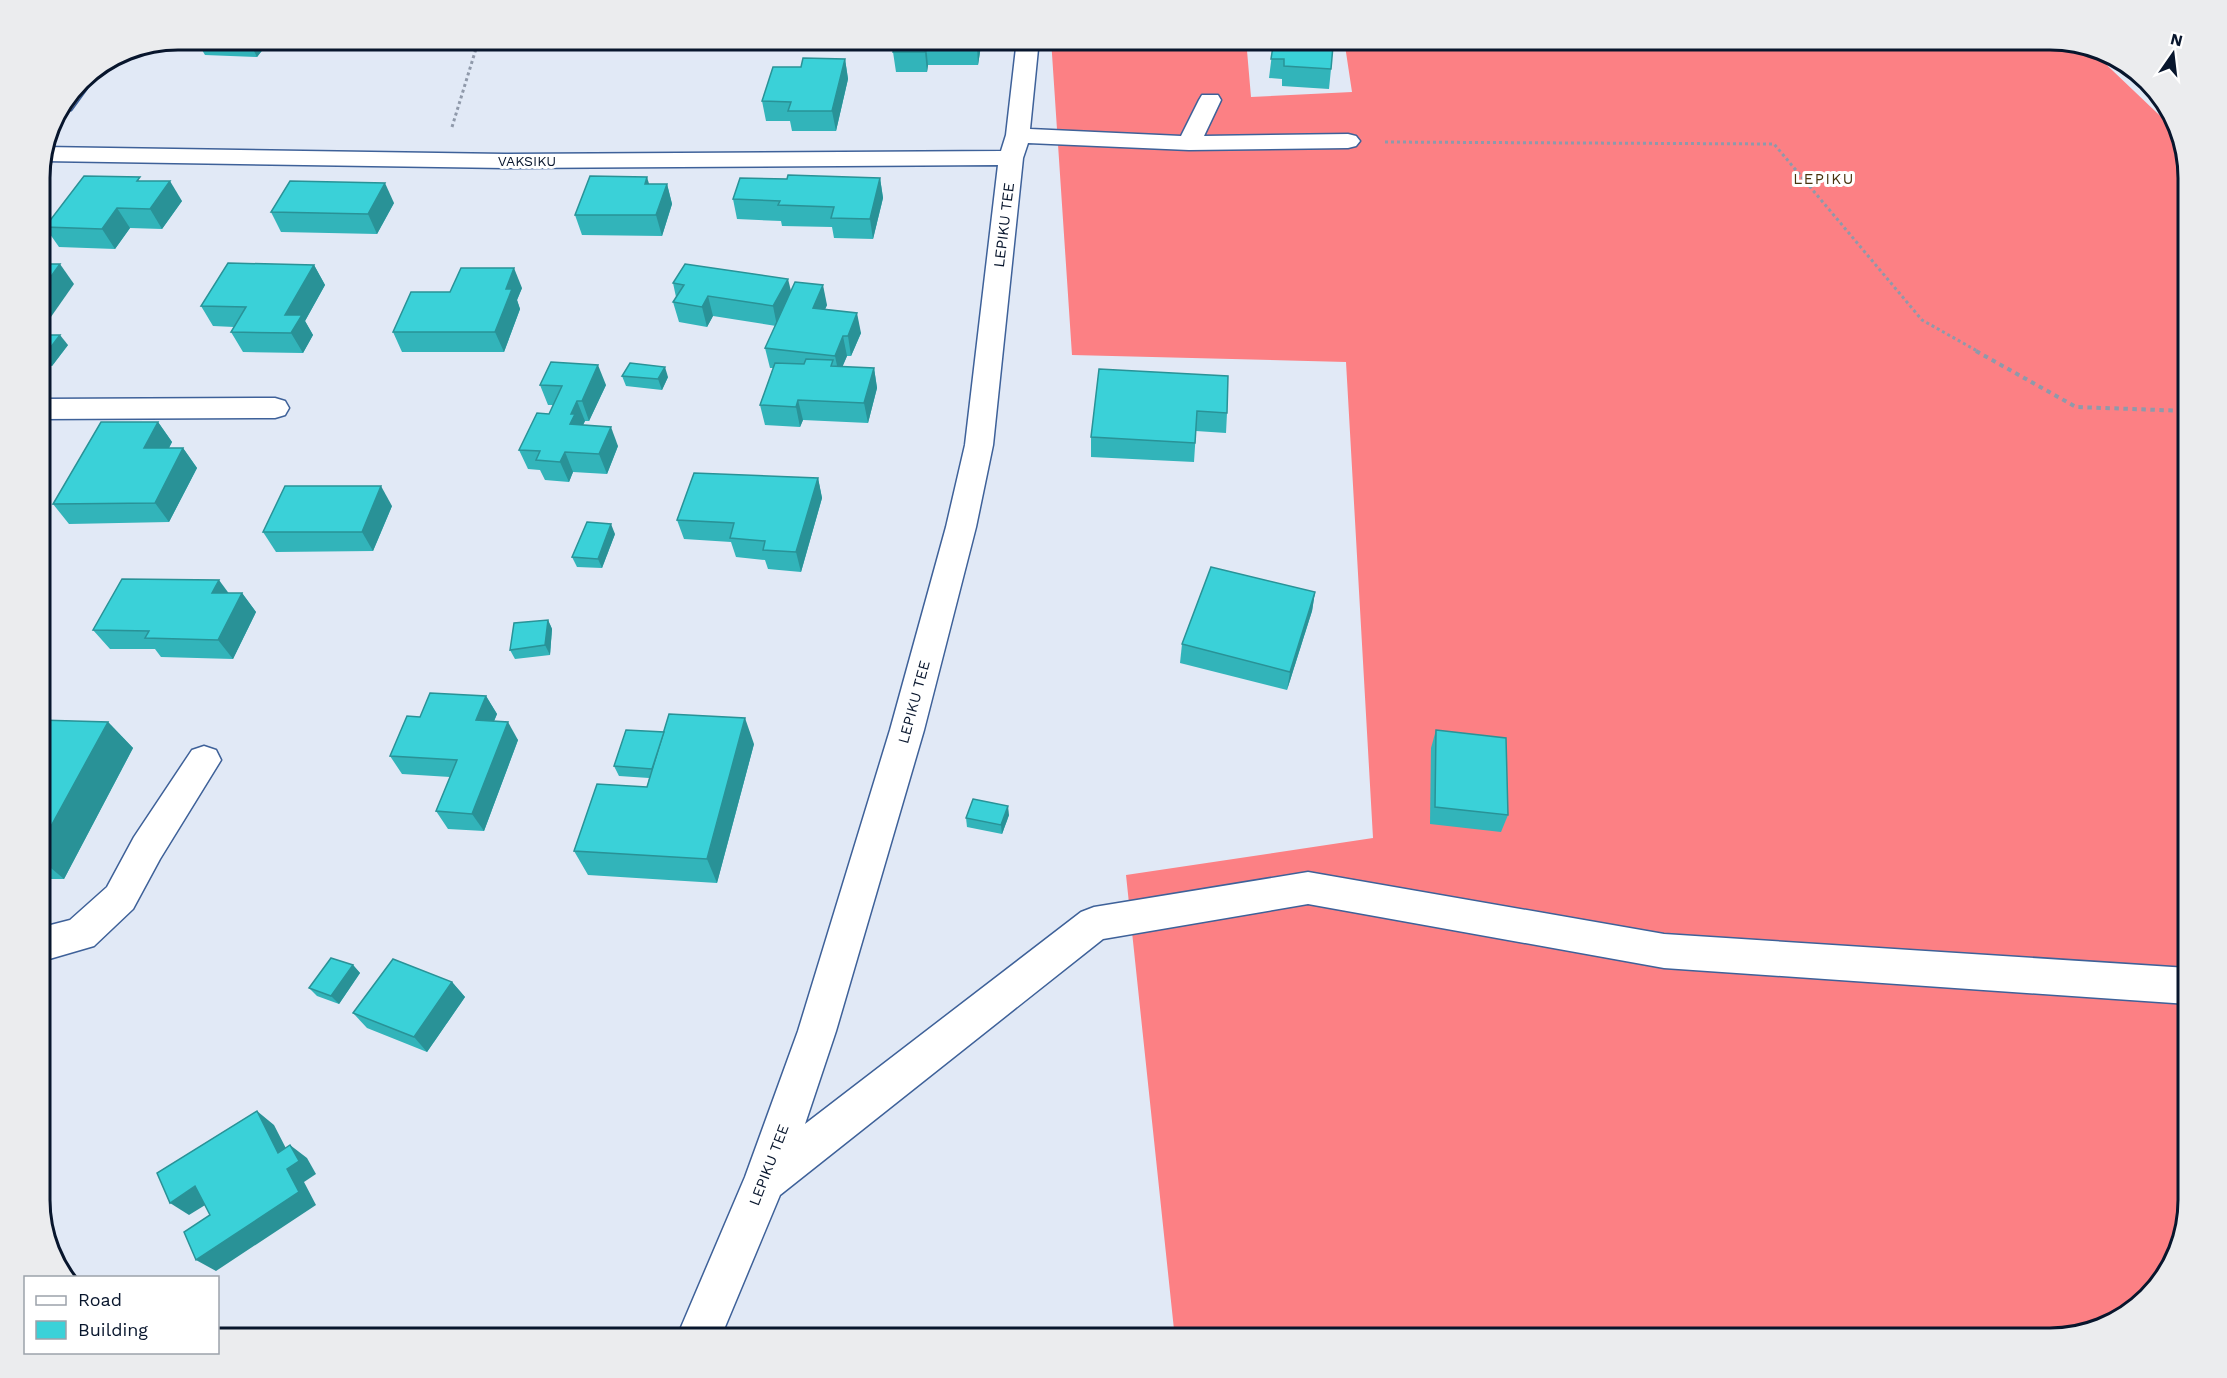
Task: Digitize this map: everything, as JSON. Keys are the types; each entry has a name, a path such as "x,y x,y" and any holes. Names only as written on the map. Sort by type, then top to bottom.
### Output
{"street":[{"name":"LEPIKU TEE","path":"703,1328 765,1180 817,1031 907,730 961,526 979,445 1027,50"},
{"path":"1189,143 1210,100"},
{"name":"VAKSIKU","path":"52,154 445,160 1348,141"},
{"path":"50,409 274,408"},
{"path":"50,942 81,934 120,898 147,849 204,760"},
{"path":"765,1180 1094,924 1308,888 1664,951 2178,985"}],"path":[{"path":"445,160 457,104 475,50"},
{"path":"1348,141 1774,144 1922,320 2076,407 2177,411"}],"shaded area":[{"path":"1052,50 1247,50 1251,97 1352,92 1346,50 2050,50 2083,54 2102,61 2162,118 2171,136 2177,169 2178,1201 2168,1250 2160,1265 2140,1291 2114,1311 2099,1319 2083,1324 2050,1328 1174,1328 1126,875 1373,838 1346,362 1072,355"}],"building":[{"path":"893,50 925,50 925,52 893,52"},
{"path":"1272,50 1333,50 1331,69 1284,66 1284,59 1271,59"},
{"path":"803,58 845,59 832,111 788,111 791,102 762,101 773,67 801,67"},
{"path":"788,175 880,178 870,219 831,218 834,207 778,205 780,201 733,199 740,178 787,179"},
{"path":"84,176 140,177 137,181 170,181 150,209 117,208 102,229 50,227 50,220"},
{"path":"590,176 647,177 645,184 667,184 656,215 575,215"},
{"path":"290,181 385,183 368,214 271,212"},
{"path":"228,263 314,265 285,315 302,315 291,333 231,332 246,307 201,306"},
{"path":"50,264 60,264 50,278"},
{"path":"685,264 788,279 773,306 708,296 702,307 673,302 684,285 673,283"},
{"path":"461,268 514,268 506,289 512,289 495,332 393,332 411,292 450,292"},
{"path":"795,282 823,285 813,308 857,313 848,336 843,336 835,356 765,348"},
{"path":"50,335 60,335 50,348"},
{"path":"806,359 833,360 831,366 874,368 864,403 798,400 796,407 760,405 775,363 804,364"},
{"path":"551,362 598,365 582,401 577,401 571,414 575,414 570,424 611,427 599,454 565,452 560,462 536,460 540,451 519,450 537,413 549,414 562,386 540,385"},
{"path":"630,363 665,367 658,379 622,376"},
{"path":"1099,369 1228,376 1227,413 1197,411 1195,443 1091,437"},
{"path":"101,422 158,422 144,448 183,448 155,503 53,504"},
{"path":"694,473 818,478 796,552 763,550 765,541 730,538 734,523 677,520"},
{"path":"285,486 381,486 362,532 263,532"},
{"path":"587,522 611,524 598,559 572,557"},
{"path":"1211,567 1315,592 1290,672 1182,644"},
{"path":"122,579 219,580 212,593 242,593 218,640 145,638 149,631 93,630"},
{"path":"548,620 545,645 510,650 514,623"},
{"path":"430,693 486,696 476,720 508,722 472,814 436,811 457,760 390,756 407,716 420,717"},
{"path":"669,714 745,718 707,859 574,851 597,784 647,787"},
{"path":"50,720 108,722 50,828"},
{"path":"626,730 664,732 652,769 614,766"},
{"path":"1436,730 1506,738 1508,815 1435,807"},
{"path":"973,799 1008,806 1001,825 966,818"},
{"path":"331,958 353,965 331,996 309,988"},
{"path":"393,959 452,982 414,1037 353,1013"},
{"path":"257,1111 278,1153 290,1145 299,1161 287,1169 299,1192 196,1260 184,1232 210,1215 195,1186 170,1203 157,1173"}],"district":[{"name":"LEPIKU","path":"1824,179"}]}
